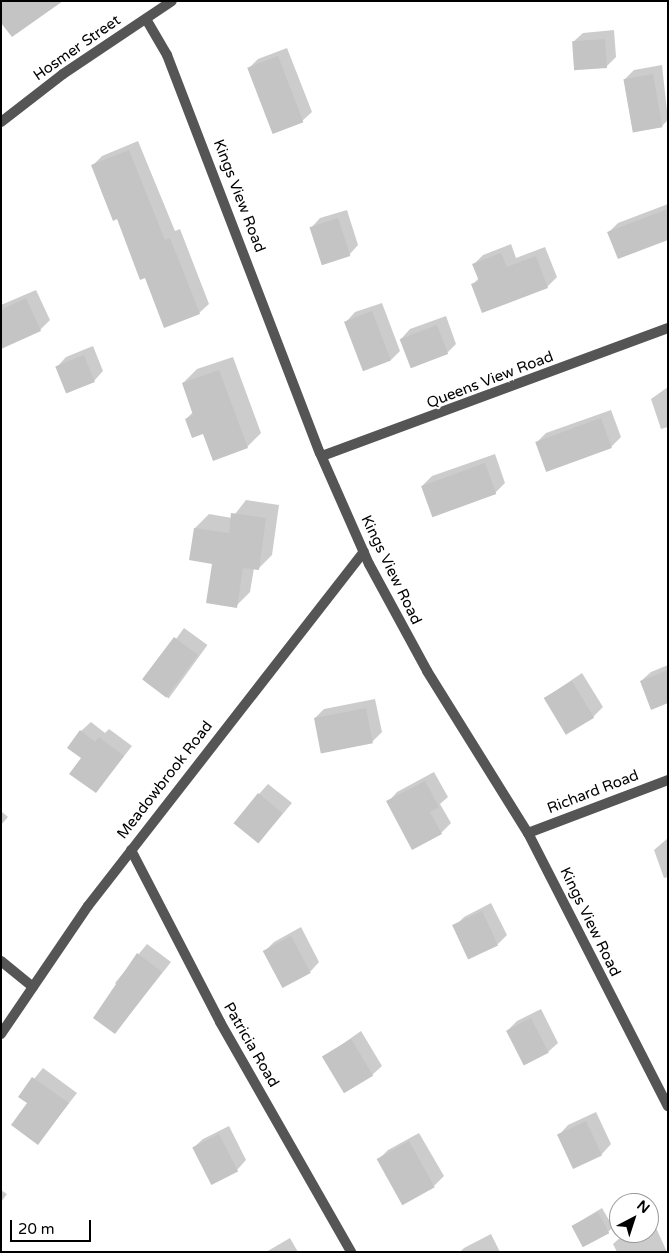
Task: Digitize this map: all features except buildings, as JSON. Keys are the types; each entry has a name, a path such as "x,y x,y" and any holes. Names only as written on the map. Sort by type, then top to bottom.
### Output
{"street":[{"name":"Hosmer Street","path":"1,122 63,74 172,1"},
{"name":"Kings View Road","path":"146,19 170,63 322,456 364,552 427,671 528,833 668,1106"},
{"name":"Queens View Road","path":"322,456 668,328"},
{"name":"Meadowbrook Road","path":"1,1034 88,906 130,850 364,552"},
{"name":"Richard Road","path":"528,833 668,780"},
{"name":"Patricia Road","path":"130,850 215,1013 351,1252"},
{"path":"1,961 33,987"}]}
